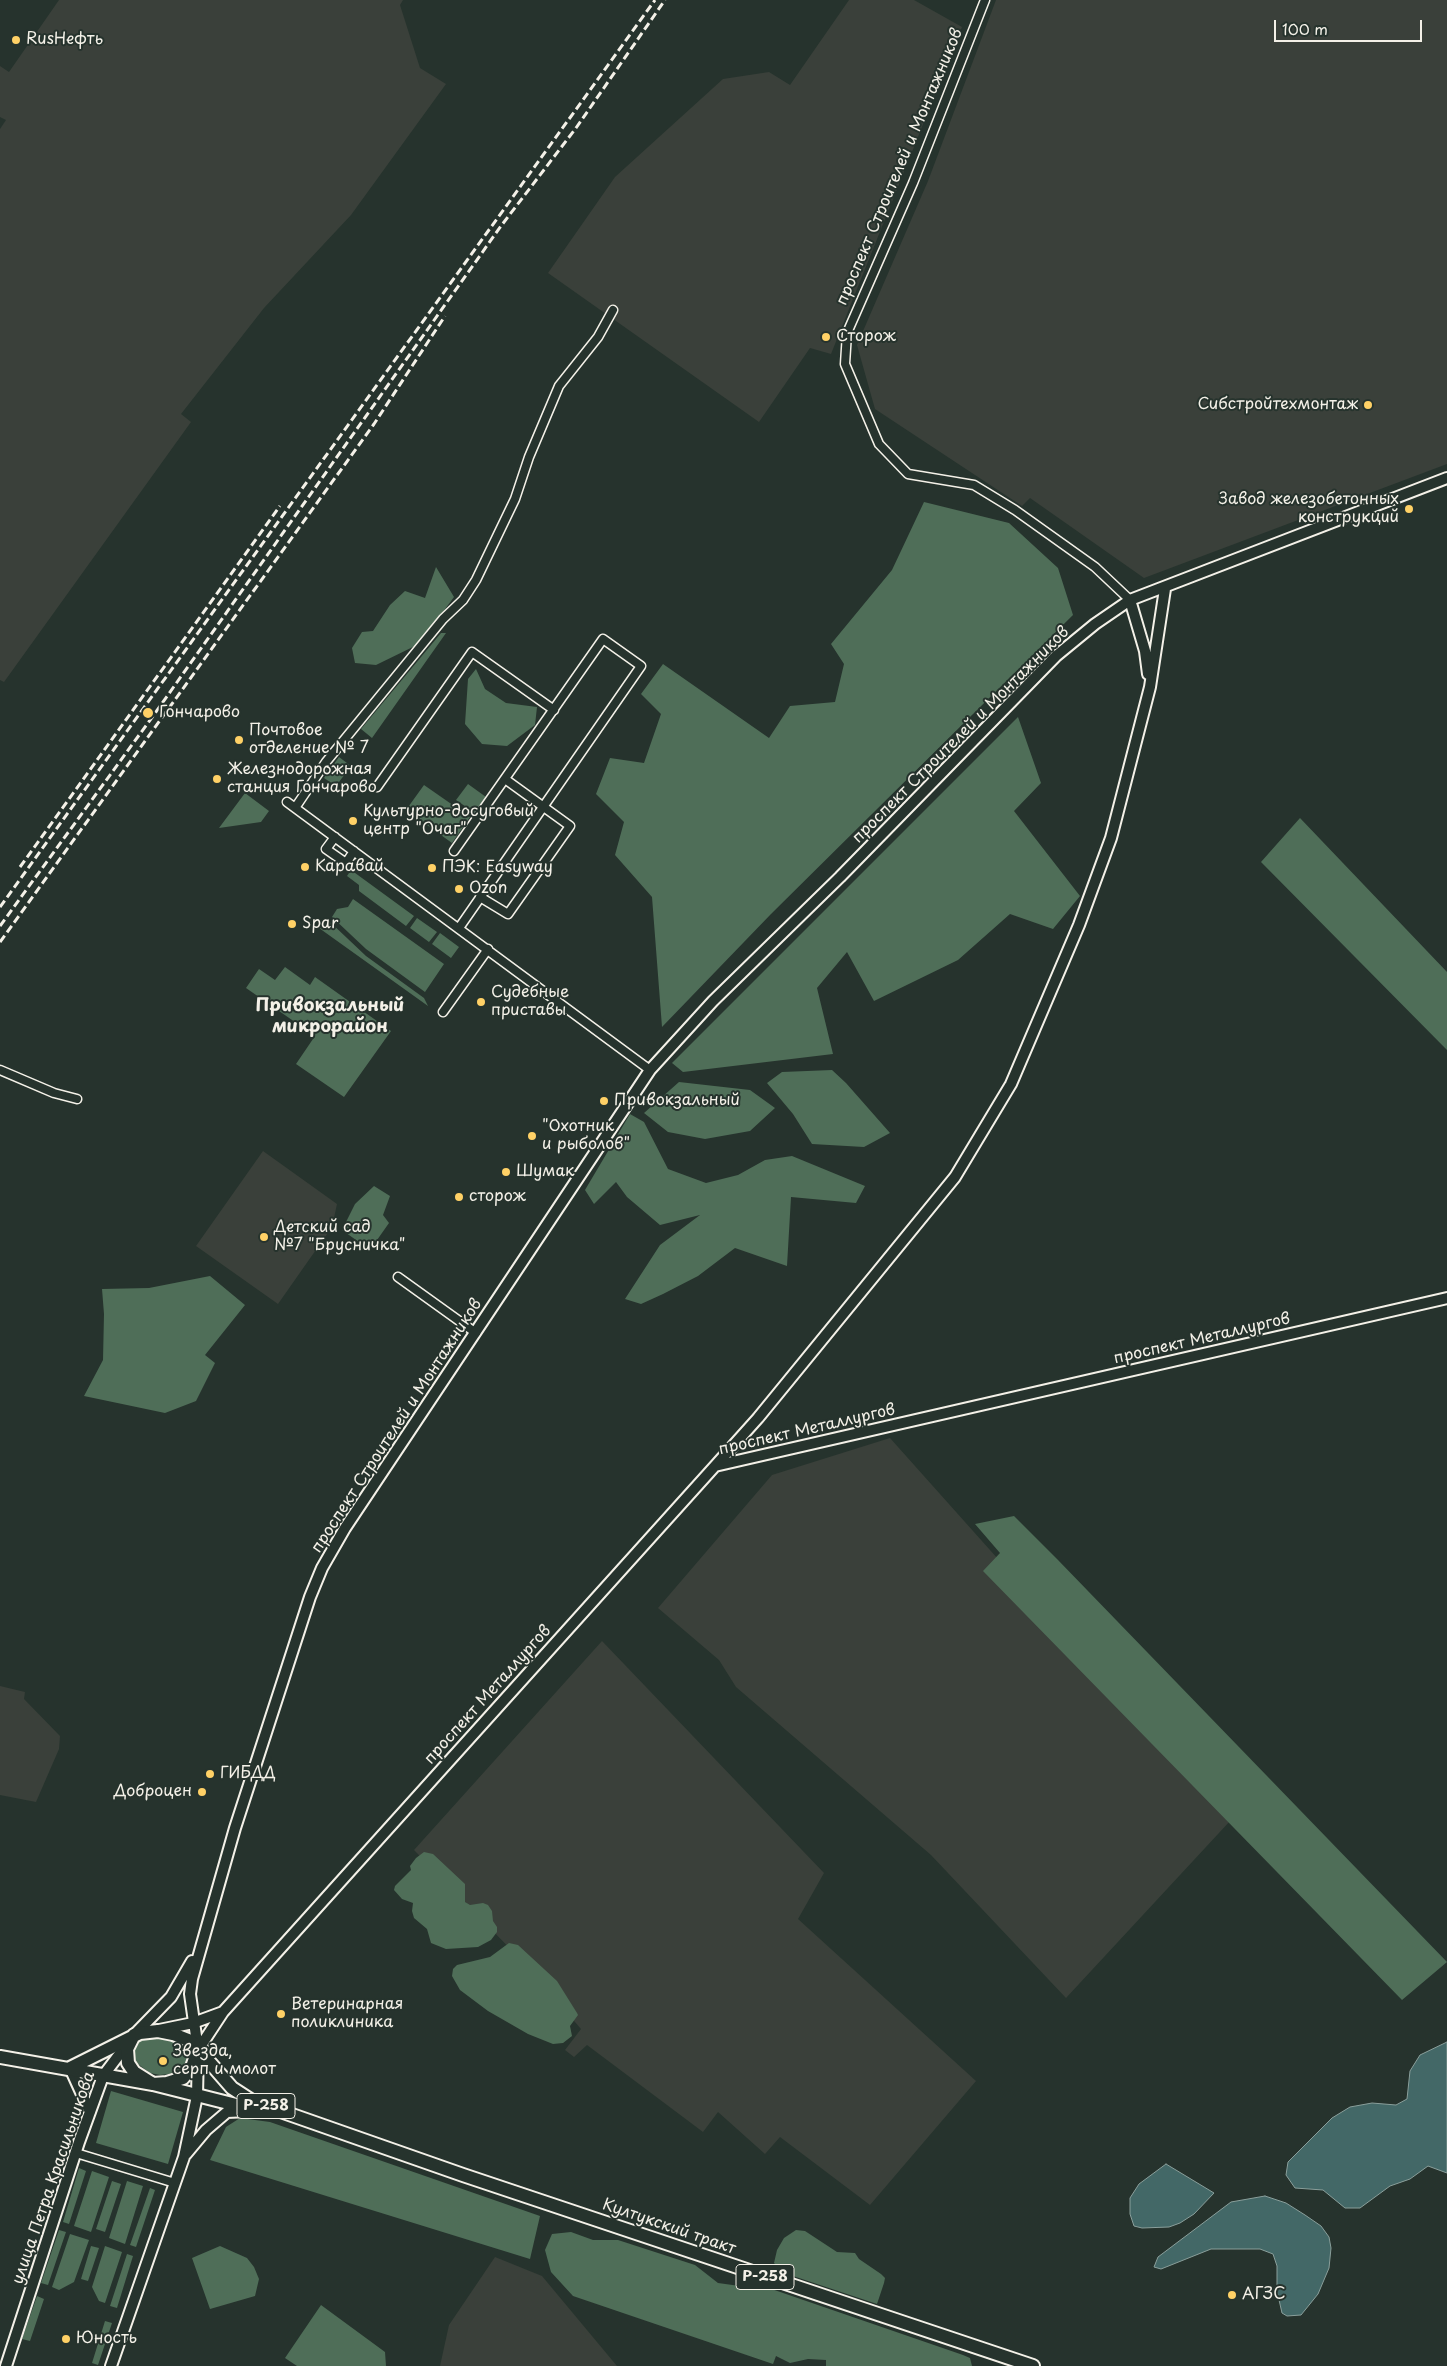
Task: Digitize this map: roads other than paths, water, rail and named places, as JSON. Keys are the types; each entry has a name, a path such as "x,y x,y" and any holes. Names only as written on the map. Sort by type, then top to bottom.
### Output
{"main road":[{"name":"Р-258","path":"70,2068 134,2035 158,2031 182,2036 191,2041 215,2072 244,2097 351,2137"},
{"name":"Р-258","path":"134,2035 127,2049 128,2063 134,2072 153,2084 168,2084 183,2078 192,2068 198,2050"},
{"name":"Р-258","path":"0,2057 153,2084 261,2111 351,2137"},
{"name":"Култукский тракт","path":"351,2137 1033,2366"}],"street":[{"name":"проспект Строителей и Монтажников","path":"198,2050 193,2023 191,1983 201,1945 279,1688 307,1606 322,1568 345,1528 650,1070 713,1001 840,877 1056,656 1095,624 1130,600 1095,567 1015,510 974,485 908,474 879,444 845,364 847,332 912,183 985,0"},
{"path":"295,808 326,762 443,619 463,600 476,580 516,498 529,457 559,386 598,337 613,310"},
{"path":"1150,687 1145,651 1130,600 1447,478"},
{"path":"715,1466 758,1418 954,1177 1011,1084 1079,925 1111,838 1150,687 1165,588"},
{"path":"454,851 603,639 641,666 459,928"},
{"path":"377,787 472,652 554,710"},
{"path":"480,897 508,914 570,826 504,779"},
{"path":"287,802 650,1070"},
{"path":"335,837 326,849 346,863 354,851"},
{"path":"443,1012 488,949"},
{"path":"0,1070 54,1093 78,1099"},
{"path":"398,1277 476,1332"},
{"name":"проспект Металлургов","path":"198,2050 223,2012 715,1466 1447,1298"},
{"name":"проспект Строителей и Монтажников","path":"134,2035 175,1991 201,1945"},
{"name":"проспект Металлургов","path":"158,2031 193,2023 223,2012"},
{"name":"улица Петра Красильникова","path":"6,2366 103,2076 134,2035"},
{"path":"111,2366 184,2157 197,2096 198,2050"},
{"path":"70,2068 90,2112"},
{"path":"184,2157 206,2130 227,2112 261,2111"},
{"path":"76,2153 175,2183"}],"water":[{"path":"1447,2042 1447,2173 1428,2166 1410,2179 1390,2186 1360,2208 1345,2208 1323,2190 1295,2188 1286,2175 1288,2162 1332,2118 1350,2107 1372,2103 1396,2105 1407,2099 1410,2071 1420,2055"},
{"path":"1166,2164 1214,2193 1194,2214 1180,2223 1169,2227 1142,2228 1134,2226 1130,2214 1130,2198 1139,2184"},
{"path":"1265,2196 1286,2203 1305,2215 1321,2226 1329,2237 1331,2248 1329,2268 1318,2294 1301,2315 1287,2316 1282,2313 1277,2291 1277,2266 1273,2254 1260,2249 1211,2249 1161,2269 1154,2267 1158,2257 1231,2202"}],"railway":[{"path":"0,907 655,0"},
{"path":"0,926 153,716 501,226 576,128 665,0"},
{"path":"0,942 374,424 445,316"},
{"path":"20,867 280,506"}],"place":[{"name":"RusНефть","path":"16,40"},
{"name":"Сторож","path":"826,337"},
{"name":"Сибстройтехмонтаж","path":"1368,405"},
{"name":"Завод железобетонных конструкций","path":"1409,509"},
{"name":"Гончарово","path":"148,713"},
{"name":"Почтовое отделение № 7","path":"239,740"},
{"name":"Железнодорожная станция Гончарово","path":"217,779"},
{"name":"Культурно-досуговый центр \"Очаг\"","path":"353,821"},
{"name":"Каравай","path":"305,867"},
{"name":"ПЭК: Easyway","path":"432,868"},
{"name":"Ozon","path":"459,889"},
{"name":"Spar","path":"292,924"},
{"name":"Судебные приставы","path":"481,1002"},
{"name":"Привокзальный","path":"604,1101"},
{"name":"\"Охотник и рыболов\"","path":"532,1136"},
{"name":"Шумак","path":"506,1172"},
{"name":"сторож","path":"459,1197"},
{"name":"Детский сад №7 \"Брусничка\"","path":"264,1237"},
{"name":"ГИБДД","path":"210,1774"},
{"name":"Доброцен","path":"202,1792"},
{"name":"Ветеринарная поликлиника","path":"281,2014"},
{"name":"Звезда, серп и молот","path":"163,2061"},
{"name":"АГЗС","path":"1232,2295"},
{"name":"Юность","path":"66,2339"}],"district":[{"name":"Привокзальный микрорайон","path":"330,1016"}]}
